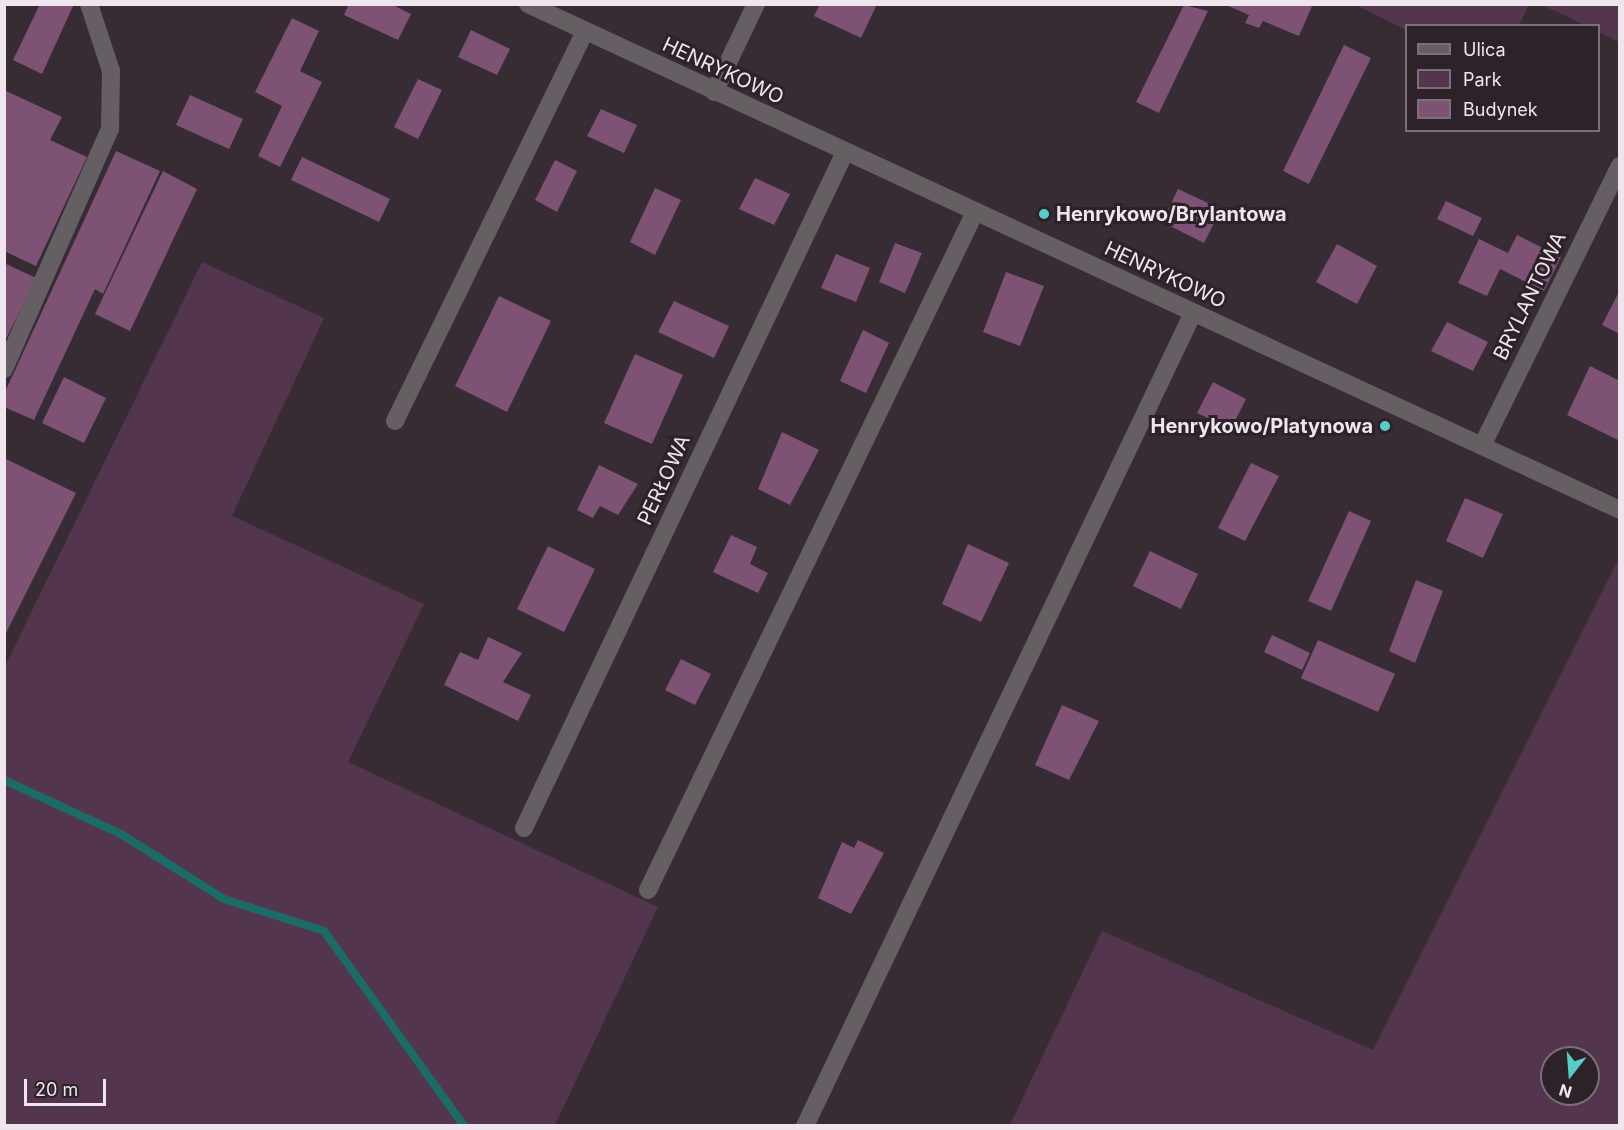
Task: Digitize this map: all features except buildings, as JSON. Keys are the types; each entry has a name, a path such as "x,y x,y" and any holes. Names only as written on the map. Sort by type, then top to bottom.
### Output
{"street":[{"path":"4,369 110,129 111,71 89,4"},
{"name":"HENRYKOWO","path":"528,4 1620,510"},
{"path":"714,92 756,4"},
{"path":"395,421 585,31"},
{"name":"PERŁOWA","path":"524,828 845,152"},
{"name":"BRYLANTOWA","path":"1482,446 1620,166"},
{"path":"648,890 975,212"},
{"path":"805,1125 1193,313"}],"green space":[{"path":"1356,5 1529,5 1520,24 1405,24 1405,30"},
{"path":"1542,5 1619,5 1619,42 1600,32 1600,24 1583,24"},
{"path":"202,262 324,318 232,516 424,604 348,762 658,907 555,1125 5,1125 5,666"},
{"path":"1619,558 1619,1125 1010,1125 1102,931 1373,1050"}],"waterway":[{"path":"4,780 121,834 224,899 324,931 464,1126"}],"place":[{"name":"Henrykowo/Brylantowa","path":"1044,214"},
{"name":"Henrykowo/Platynowa","path":"1385,426"}]}
